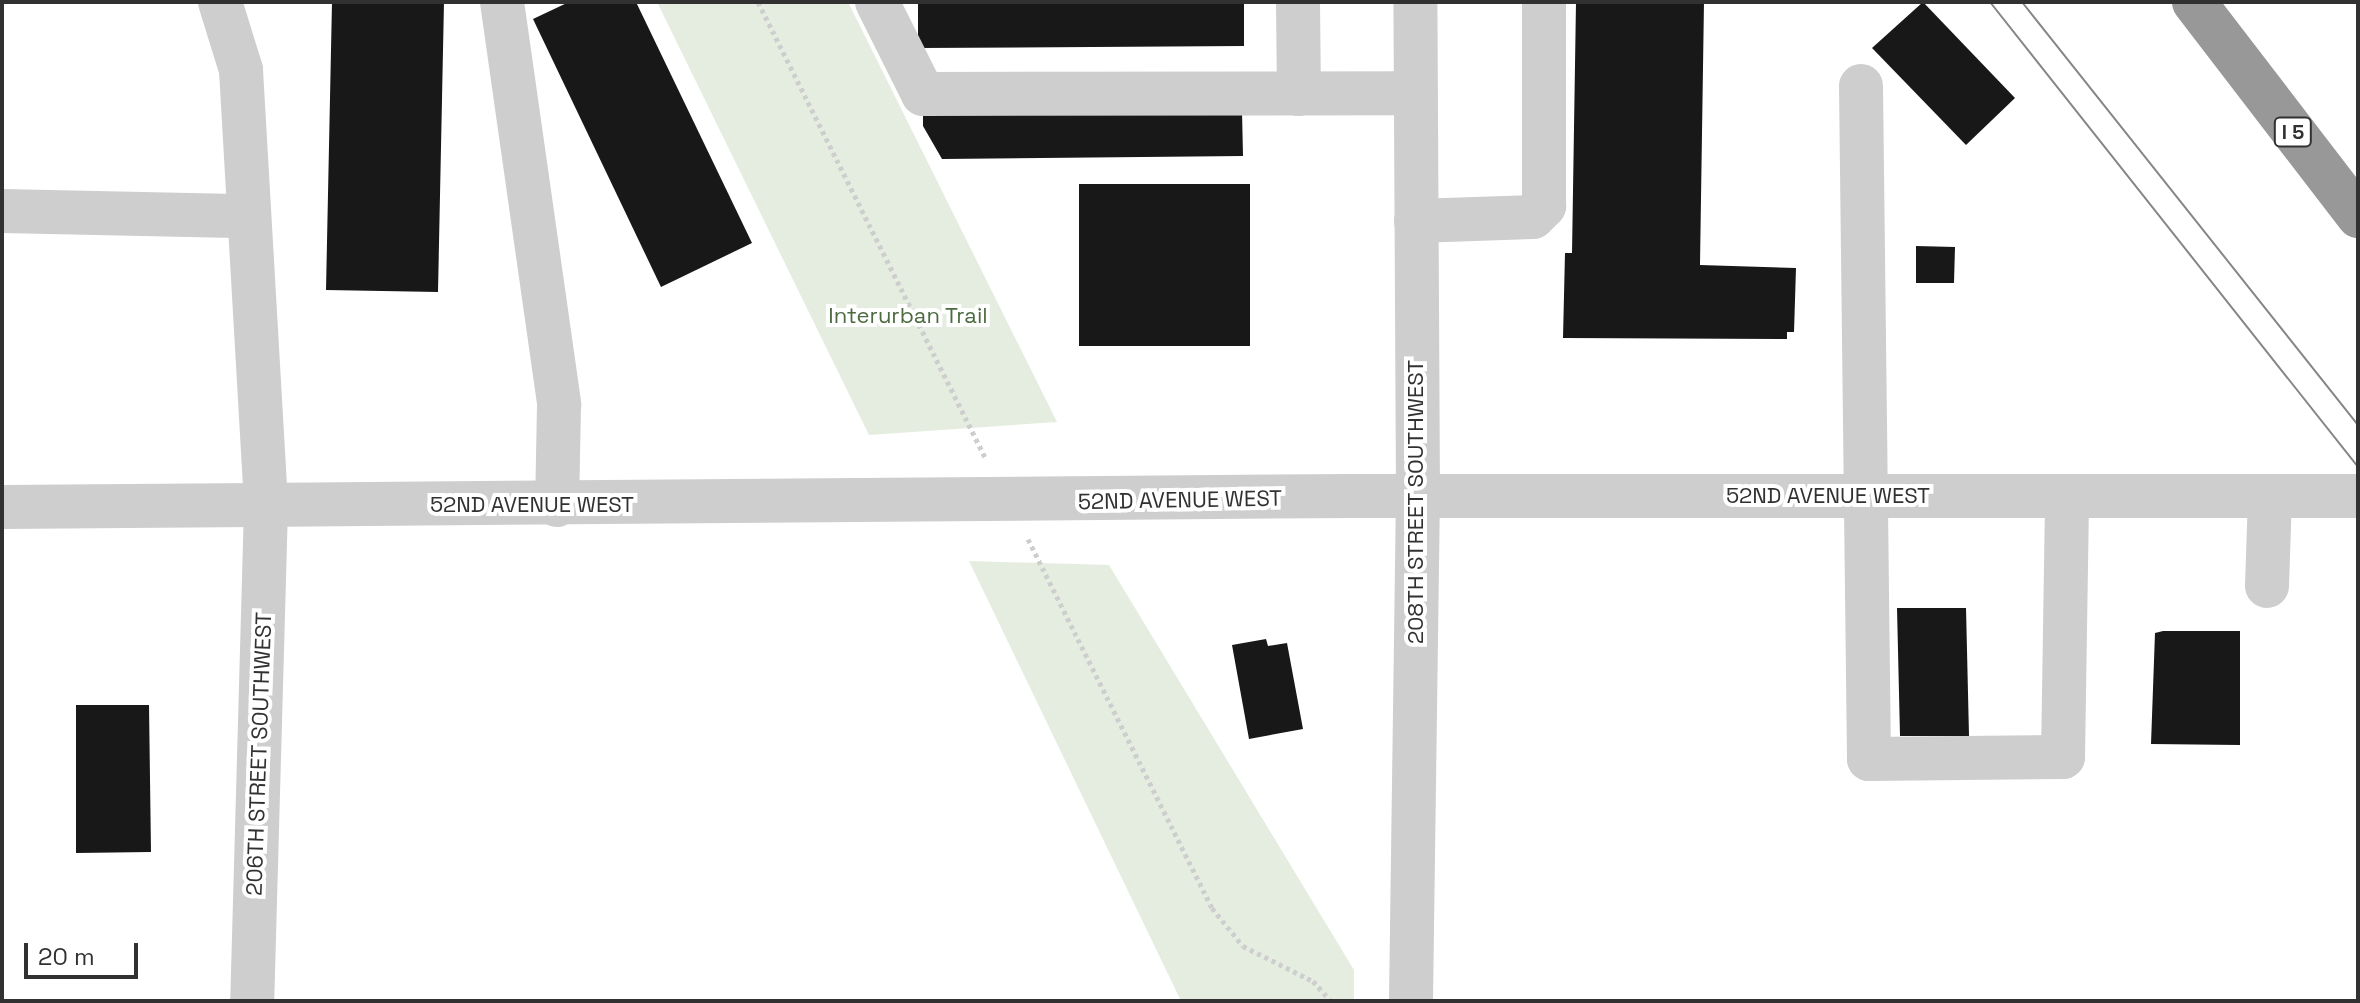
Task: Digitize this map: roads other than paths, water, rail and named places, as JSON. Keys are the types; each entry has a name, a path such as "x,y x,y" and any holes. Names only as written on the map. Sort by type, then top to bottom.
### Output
{"highway":[{"name":"I 5","path":"2194,2 2358,216"}],"street":[{"name":"206TH STREET SOUTHWEST","path":"220,2 241,70 266,507 252,1001"},
{"path":"502,2 559,405 557,505"},
{"path":"877,2 923,94 1415,93"},
{"path":"1298,2 1299,94"},
{"name":"208TH STREET SOUTHWEST","path":"1411,1001 1418,496 1415,2"},
{"path":"1416,221 1533,217 1544,206 1544,2"},
{"path":"1861,86 1863,496 1869,759 2063,757 2067,496"},
{"path":"2,211 248,216"},
{"name":"52ND AVENUE WEST","path":"2,507 1010,503 1418,496 2358,496"},
{"path":"2267,586 2270,496"}],"tram line":[{"path":"1990,2 2358,467"},
{"path":"2022,2 2358,425"}],"park label":[{"name":"Interurban Trail","path":"908,316"}]}
